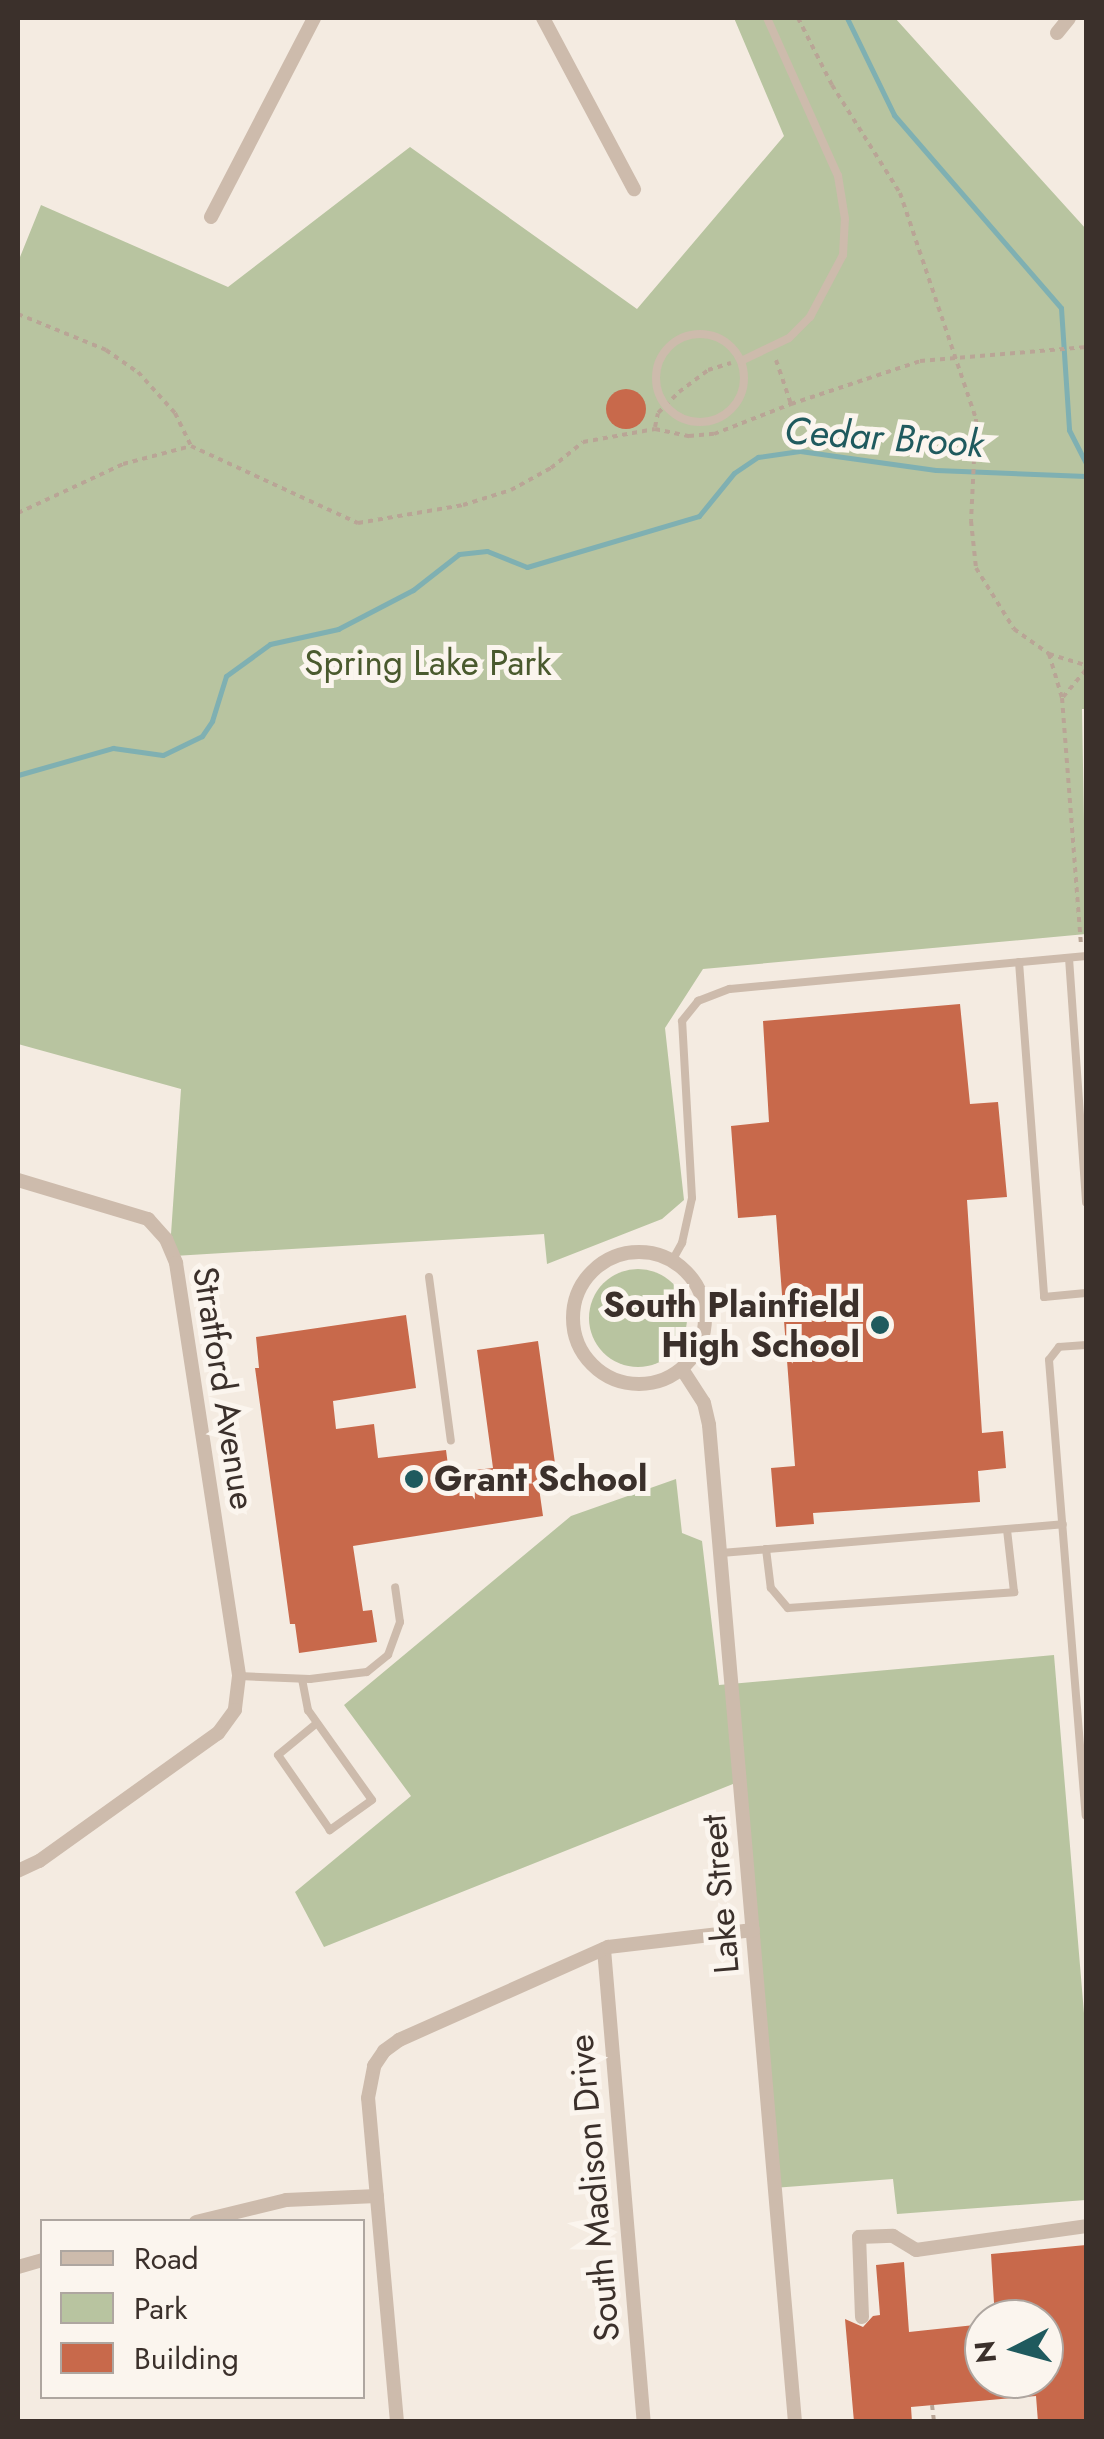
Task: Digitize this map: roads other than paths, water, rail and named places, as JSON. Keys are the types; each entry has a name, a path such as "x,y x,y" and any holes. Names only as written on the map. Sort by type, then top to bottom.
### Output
{"street":[{"path":"211,217 314,18"},
{"path":"543,18 634,189"},
{"path":"1057,33 1069,18"},
{"name":"Stratford Avenue","path":"18,1180 148,1219 166,1239 176,1264 239,1676 235,1710 218,1733 18,1872"},
{"path":"632,1252 672,1261 696,1284 705,1320 694,1356 666,1379 638,1385 598,1370 574,1334 574,1306 585,1279 598,1266 632,1252"},
{"name":"Lake Street","path":"682,1369 707,1414 722,1553 795,2422"},
{"path":"397,2422 368,2098 374,2066 399,2040 604,1949 633,1941 754,1930"},
{"name":"South Madison Drive","path":"604,1949 644,2422"},
{"path":"208,2219 286,2200 377,2196"},
{"path":"862,2317 858,2237 892,2236 916,2250 1086,2226"}],"lane":[{"path":"741,362 788,338 810,317 843,255 846,220 838,176 767,18"},
{"path":"708,334 725,342 741,362 741,394 720,418 687,421 665,404 656,385 657,368 675,341 708,334"},
{"path":"672,1261 685,1233 692,1198 682,1021 698,1001 730,989 1084,956"},
{"path":"1069,958 1086,1202"},
{"path":"1018,962 1044,1297 1086,1294"},
{"path":"428,1277 451,1440"},
{"path":"1086,1345 1059,1347 1050,1360 1086,1816"},
{"path":"722,1553 1064,1524"},
{"path":"766,1549 772,1588 788,1608 1014,1592 1007,1530"},
{"path":"239,1676 302,1679 366,1672 388,1655 400,1622 395,1587"},
{"path":"302,1679 308,1710 318,1723 372,1800 330,1830 278,1754 318,1723"}],"waterway":[{"path":"847,18 894,115 1061,308 1069,430 1086,463"},
{"name":"Cedar Brook","path":"18,775 113,748 163,755 202,736 212,721 226,676 270,644 338,629 413,590 459,554 487,551 527,567 699,516 734,473 758,457 800,451 936,470 1086,476"}],"place":[{"name":"South Plainfield High School","path":"880,1325"},
{"name":"Grant School","path":"414,1479"}],"park label":[{"name":"Spring Lake Park","path":"428,663"}]}
